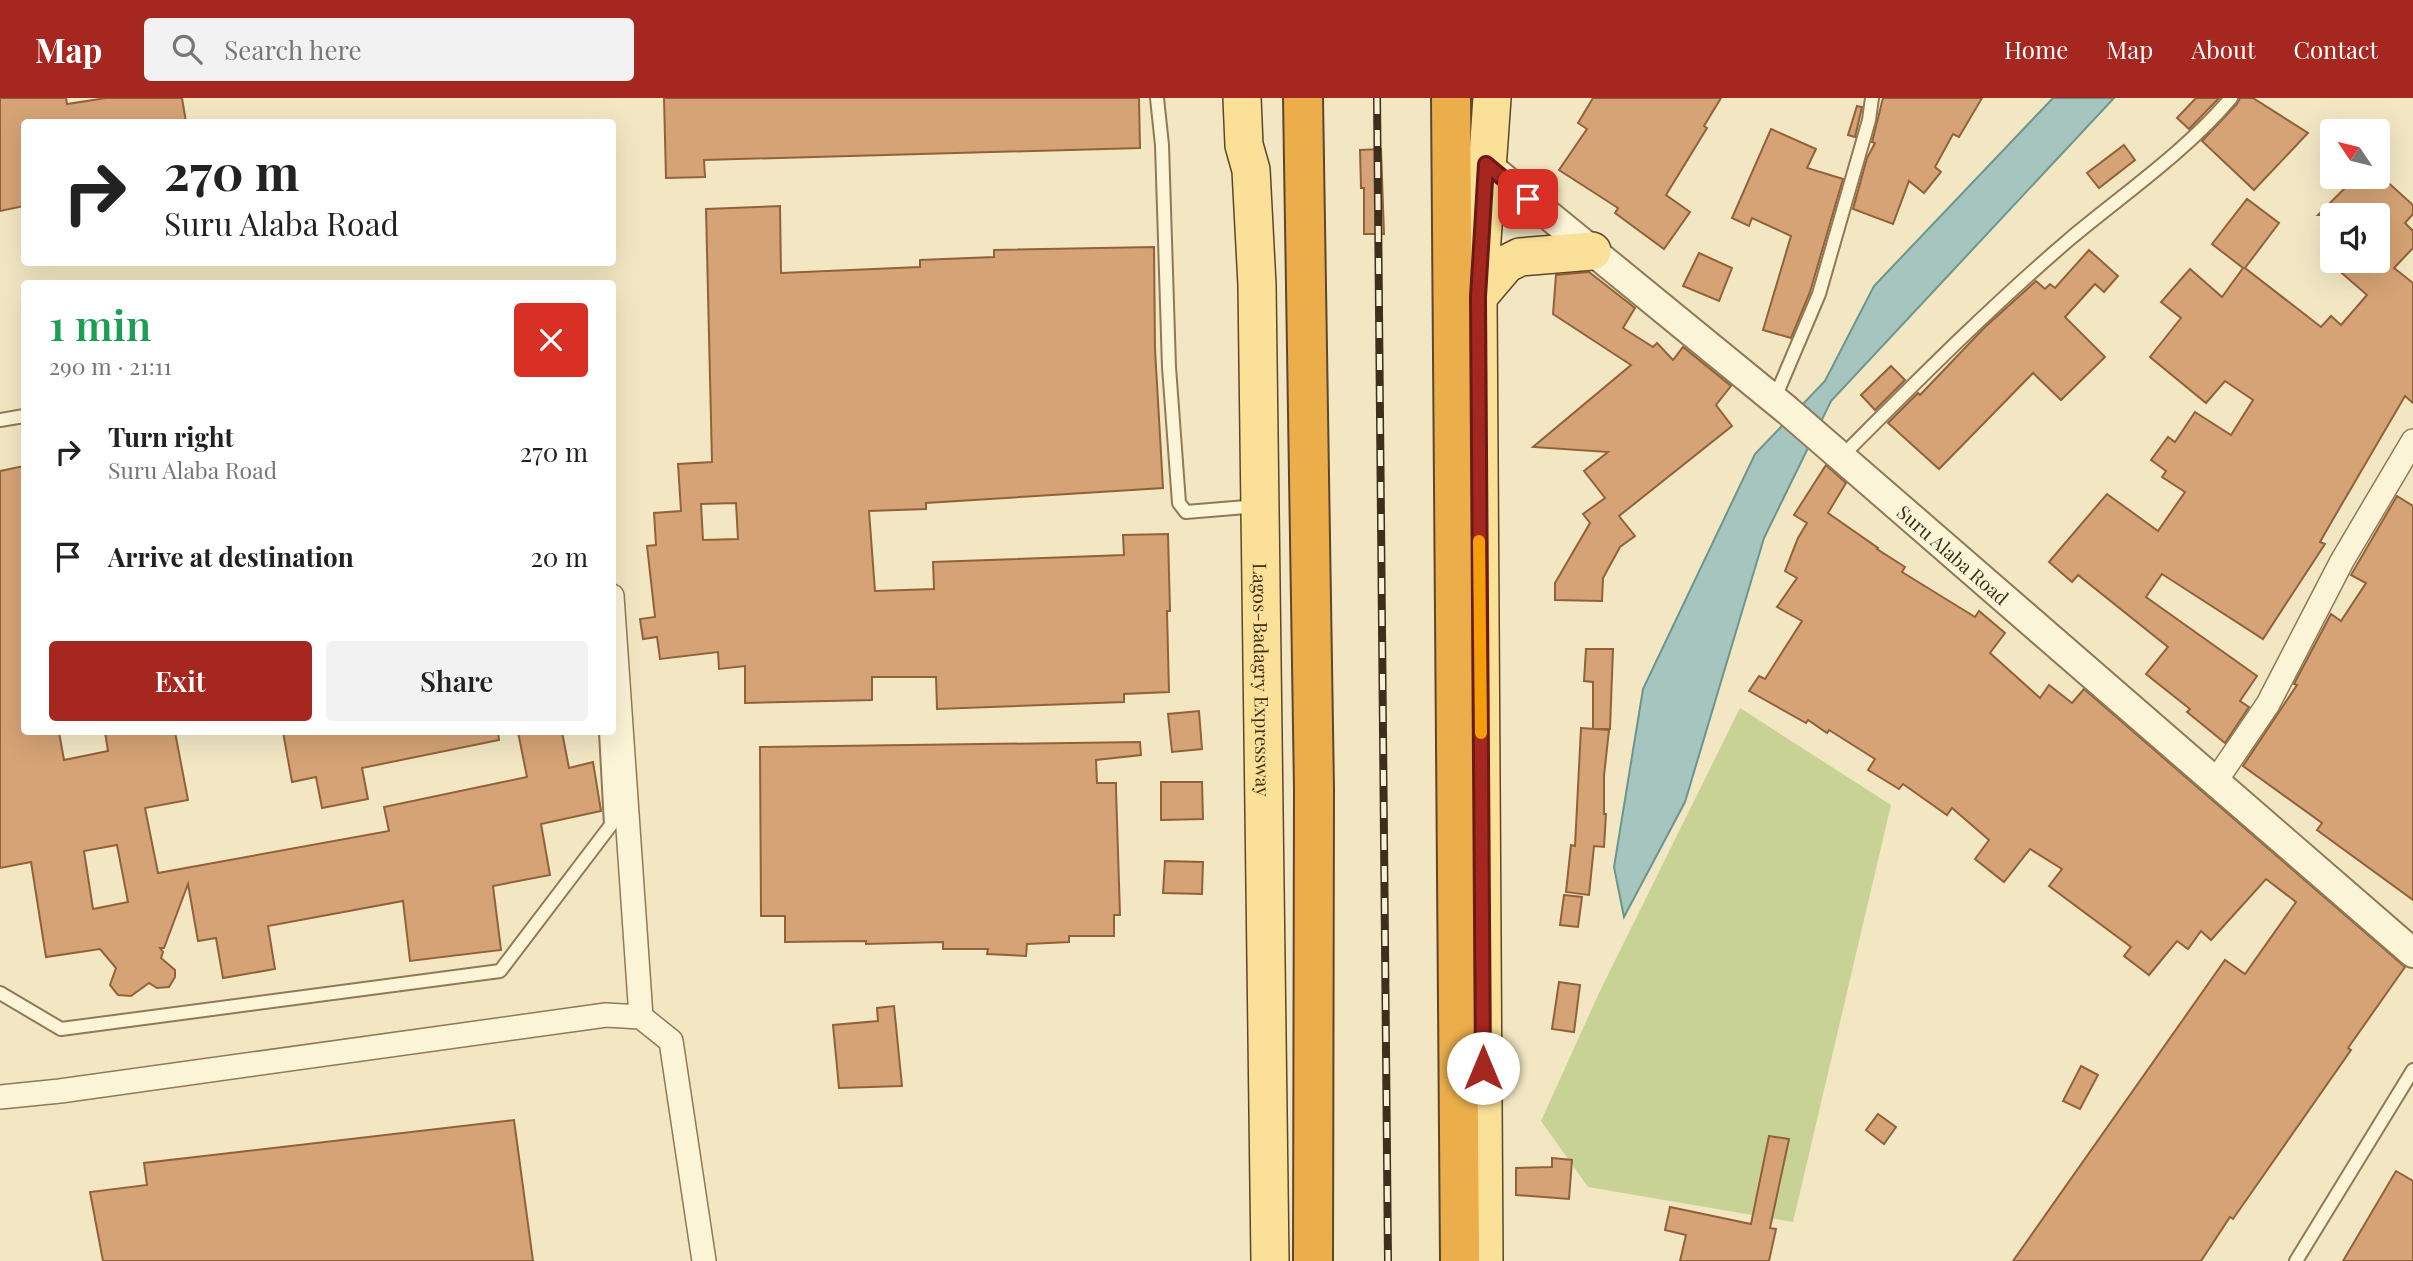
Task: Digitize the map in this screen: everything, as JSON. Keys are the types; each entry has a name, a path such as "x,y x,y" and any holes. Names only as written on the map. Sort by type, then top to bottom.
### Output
{"highway":[{"path":"1303,98 1314,789 1313,1261"},
{"path":"1451,98 1461,1261"}],"main road":[{"name":"Lagos-Badagry Expressway","path":"1242,98 1244,145 1251,170 1257,285 1270,1261"},
{"path":"1484,1261 1478,297 1492,98"},
{"path":"1478,297 1506,264 1520,257 1592,251"}],"street":[{"name":"Suru Alaba Road","path":"1486,164 1780,405 2413,953"},
{"path":"2215,782 2268,704 2342,561 2413,441"},
{"path":"616,654 641,1017"},
{"path":"0,1097 606,1015 641,1017 671,1041 704,1261"}],"lane":[{"path":"1157,98 1163,145 1169,367 1179,503 1186,512 1260,506"},
{"path":"1780,405 1819,295 1869,120 1872,98"},
{"path":"1831,450 2070,239 2181,147 2231,98"},
{"path":"0,420 21,416"},
{"path":"0,993 61,1029 500,971 611,825 606,735"},
{"path":"2296,1261 2413,1070"}],"green space":[{"path":"1740,708 1891,805 1793,1222 1588,1187 1541,1121 1599,993"}],"water":[{"path":"2053,98 2114,98 1831,401 1764,538 1685,802 1624,917 1614,867 1643,689 1755,454 1825,381 1874,286"}],"building":[{"path":"0,98 66,98 67,104 106,98 182,98 186,119 21,119 21,207 0,211"},
{"path":"664,98 1139,98 1140,148 704,160 705,177 666,178"},
{"path":"1593,98 1721,98 1704,126 1707,128 1666,195 1690,212 1664,249 1615,213 1618,208 1559,170 1587,129 1578,123"},
{"path":"1883,98 1982,98 1959,137 1953,134 1935,167 1941,172 1924,193 1909,181 1893,224 1853,209 1867,158 1875,143 1872,142"},
{"path":"2196,98 2219,98 2189,129 2177,118"},
{"path":"2240,98 2253,98 2308,133 2254,190 2202,141"},
{"path":"1857,106 1862,107 1855,137 1848,135"},
{"path":"1771,129 1816,149 1807,168 1843,179 1810,292 1791,338 1763,330 1791,236 1752,218 1749,226 1732,218"},
{"path":"2124,145 2135,160 2099,188 2087,173"},
{"path":"1381,149 1384,234 1364,234 1364,188 1361,188 1360,150"},
{"path":"2390,184 2413,205 2413,214 2405,223 2413,231 2413,248 2394,268 2413,283 2413,403 2405,396 2320,542 2325,544 2263,639 2162,574 2146,597 2257,676 2240,701 2249,707 2225,743 2187,712 2190,709 2146,674 2168,647 2078,575 2072,582 2049,562 2107,494 2158,531 2185,492 2162,477 2166,471 2151,460 2168,437 2175,442 2195,412 2231,435 2253,400 2225,381 2206,403 2150,357 2181,318 2161,302 2190,269 2222,297 2243,268 2212,244 2247,199 2279,223 2245,268 2321,327 2331,316 2341,325 2367,295 2342,273 2390,273 2390,203 2330,203 2344,189 2390,189"},
{"path":"780,206 781,273 920,267 920,260 994,257 994,250 1154,247 1155,349 1163,488 926,503 926,509 869,511 875,591 934,589 933,562 1124,555 1123,535 1168,534 1169,692 1124,694 1124,702 937,709 936,677 872,677 872,700 745,703 745,666 719,669 718,652 660,659 657,637 643,639 640,619 655,617 647,546 656,545 654,513 681,511 678,464 712,462 706,209","holes":["736,503 738,539 703,540 701,504"]},
{"path":"2089,250 2118,276 2104,292 2095,284 2065,317 2105,357 2061,400 2033,373 1939,469 1888,423 1918,393 1920,395 1985,327 2036,281 2045,289 2050,284 2055,288"},
{"path":"1699,253 1732,268 1719,301 1683,286"},
{"path":"1589,272 1635,308 1623,328 1653,347 1657,343 1673,360 1683,347 1731,386 1716,405 1732,426 1619,516 1635,536 1620,547 1603,578 1602,601 1555,600 1555,583 1590,523 1583,514 1605,498 1584,471 1608,452 1533,447 1631,365 1553,314 1556,275"},
{"path":"1891,366 1905,380 1875,410 1861,395"},
{"path":"1826,465 1846,483 1828,513 1905,567 1902,572 1975,617 1979,611 2005,633 1990,653 2040,698 2049,685 2072,703 2084,689 2405,967 2348,1048 2351,1050 2201,1261 2013,1261 2225,960 2245,974 2296,902 2266,879 2211,940 2201,931 2188,949 2177,941 2149,975 2124,956 2131,947 2049,886 2062,869 2030,849 2004,882 1975,859 1989,840 1952,808 1947,815 1903,784 1899,789 1868,770 1875,759 1829,730 1827,733 1808,720 1806,723 1749,691 1759,676 1765,679 1802,621 1777,607 1797,578 1785,571 1807,523 1794,515"},
{"path":"21,467 21,735 60,735 64,760 108,751 105,735 176,735 188,800 145,808 158,873 389,831 384,807 527,777 519,735 563,735 569,768 593,762 601,811 541,824 550,875 493,886 501,950 410,961 403,901 268,926 275,969 223,978 216,938 198,941 188,884 164,948 160,948 163,952 161,958 175,970 175,977 169,987 157,988 149,983 131,996 118,995 110,985 116,968 100,949 46,957 31,862 0,868 0,471","holes":["117,845 128,902 93,909 84,851"]},
{"path":"2397,496 2413,506 2413,900 2317,830 2322,823 2243,766 2297,685 2294,684 2331,614 2341,621 2366,583 2351,575"},
{"path":"1586,649 1613,649 1610,729 1593,729 1593,682 1584,681"},
{"path":"1199,711 1202,749 1172,752 1168,714"},
{"path":"1581,728 1609,730 1604,776 1604,847 1594,846 1589,895 1566,892 1571,845 1575,846"},
{"path":"284,735 498,735 499,740 362,768 368,799 322,808 316,777 292,782"},
{"path":"1140,742 1141,755 1096,760 1097,783 1116,783 1120,915 1114,915 1114,936 1069,936 1069,942 1027,944 1026,956 987,954 988,949 943,949 943,942 785,942 785,916 761,916 760,747"},
{"path":"1161,782 1202,782 1203,819 1161,820"},
{"path":"1165,861 1203,862 1202,894 1163,893"},
{"path":"1564,895 1582,897 1578,927 1560,925"},
{"path":"1559,982 1580,985 1574,1032 1552,1029"},
{"path":"894,1006 902,1086 839,1088 833,1025 878,1021 877,1008"},
{"path":"2081,1066 2098,1075 2080,1109 2063,1101"},
{"path":"1878,1114 1896,1127 1884,1144 1866,1130"},
{"path":"514,1120 533,1261 103,1261 90,1192 147,1185 144,1163"},
{"path":"1769,1136 1789,1139 1770,1228 1776,1229 1769,1261 1680,1261 1686,1235 1665,1230 1670,1207 1751,1224"},
{"path":"1552,1158 1572,1160 1569,1199 1516,1195 1516,1168 1552,1167"},
{"path":"2396,1171 2413,1181 2413,1261 2343,1261"}],"railway":[{"path":"1377,98 1388,1261"}],"slow traffic":[{"path":"1479,541 1481,733"}],"route":[{"path":"1483,1068 1478,297 1486,164 1528,199"}]}
